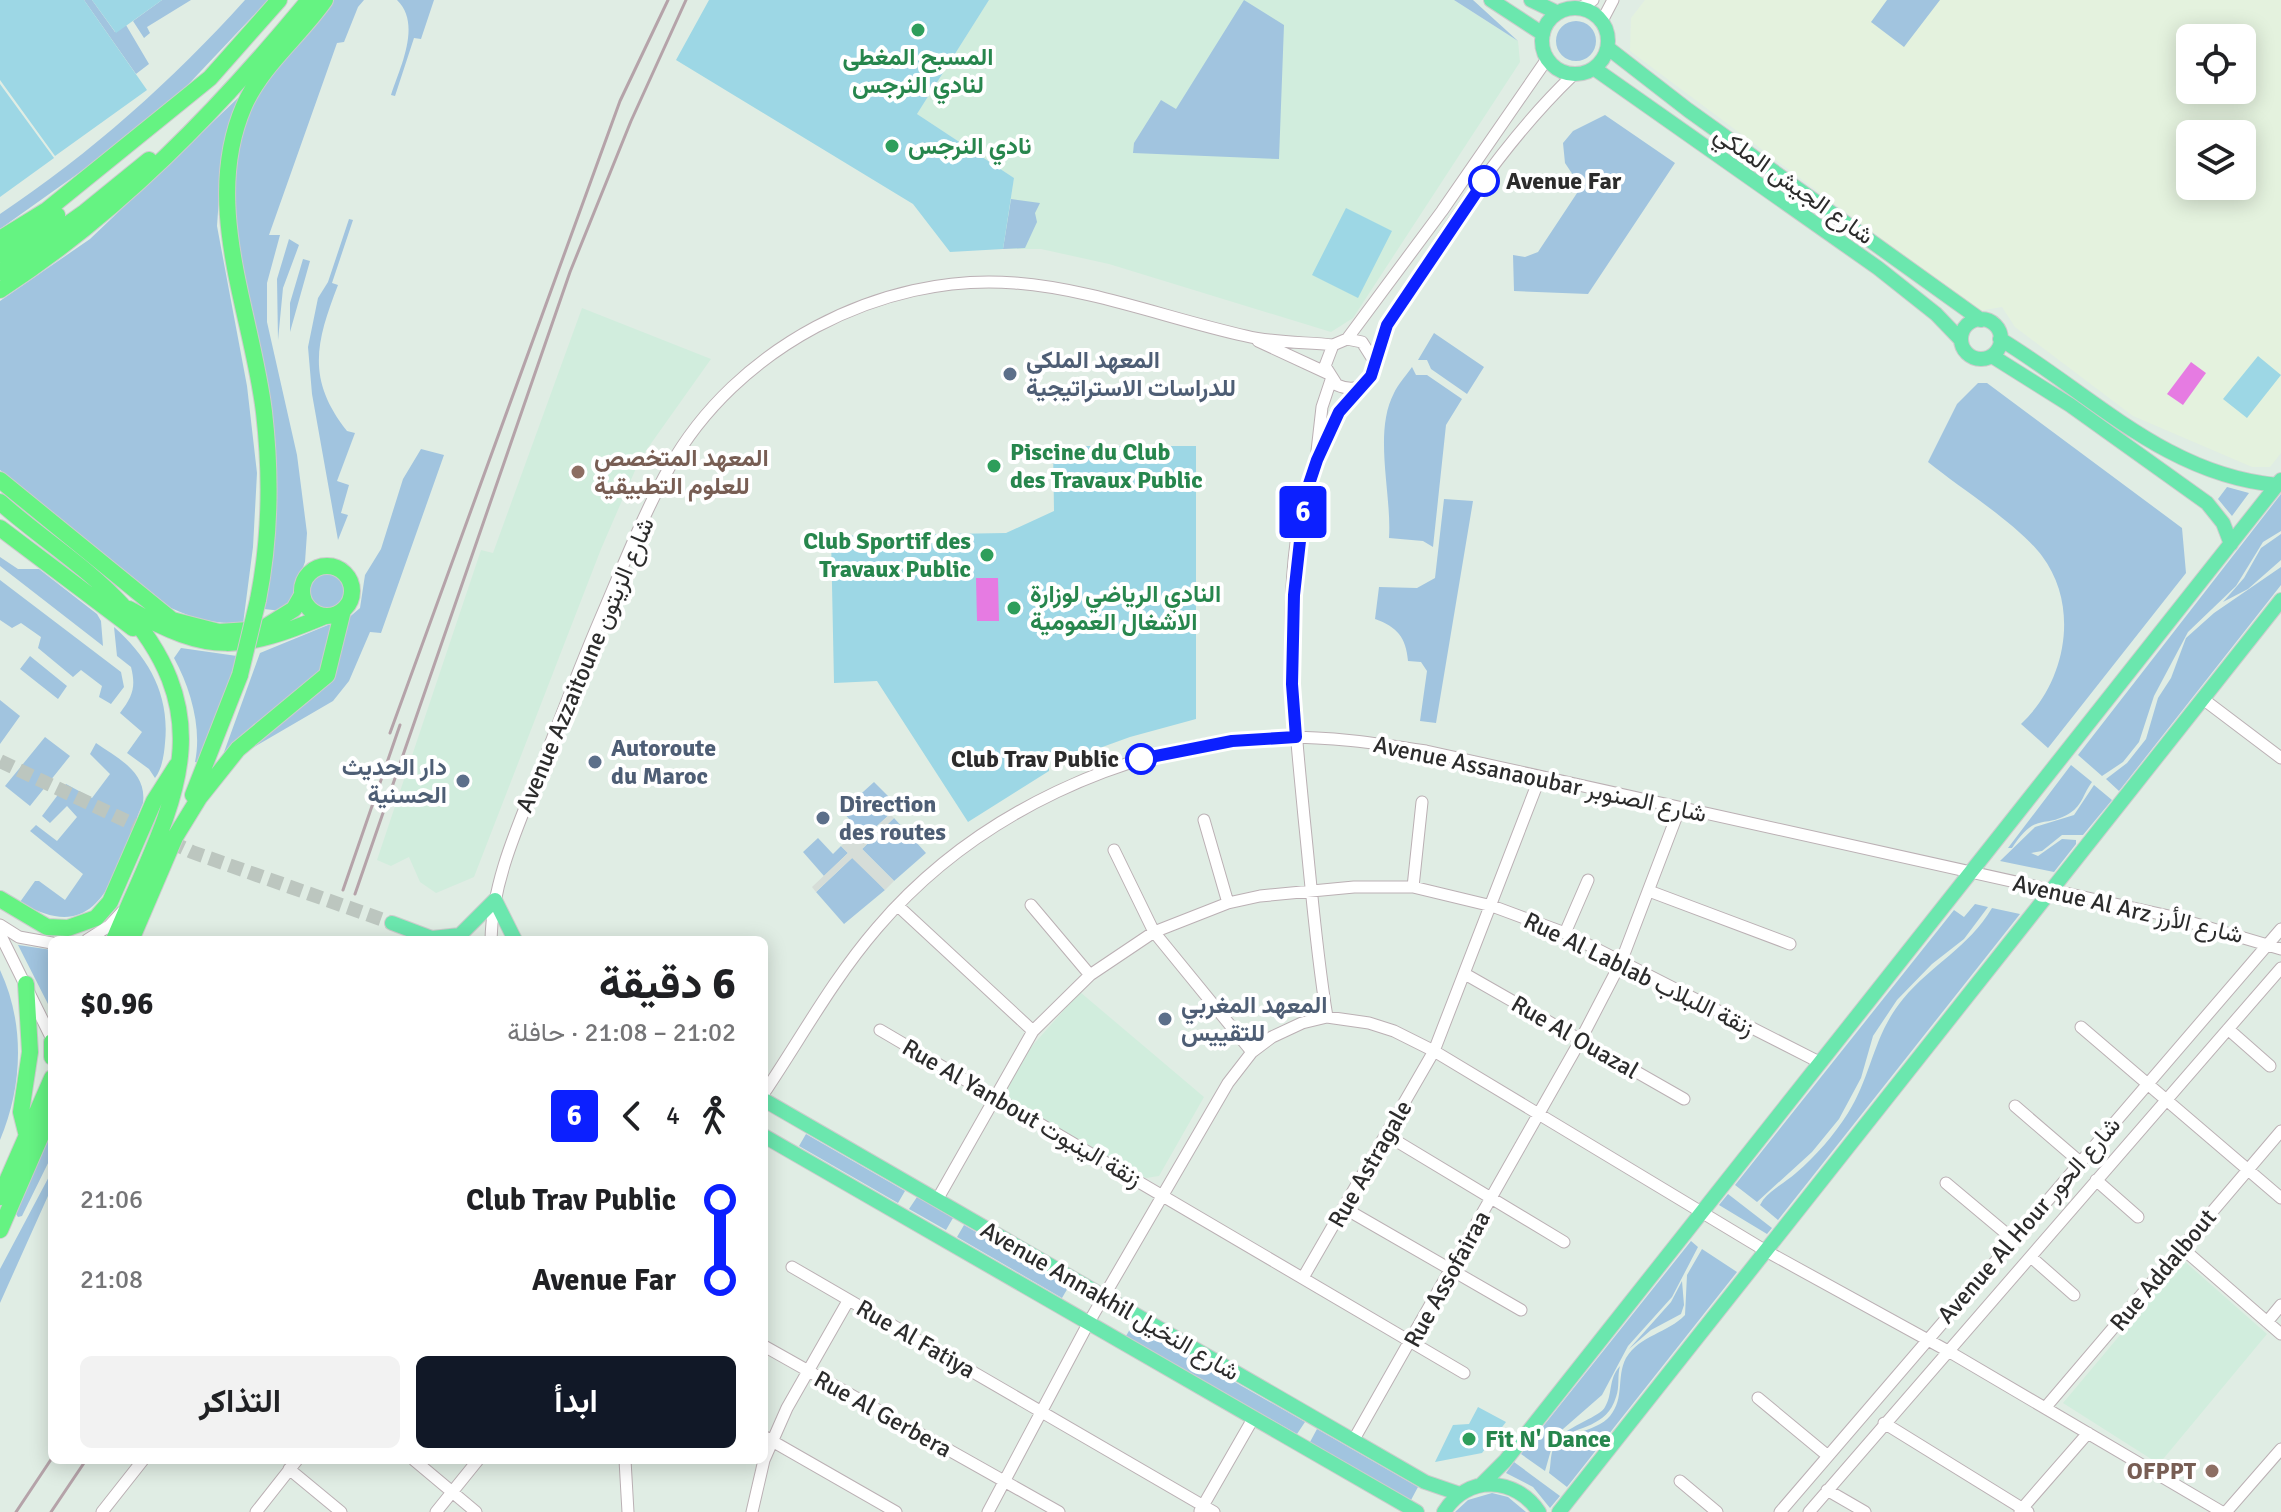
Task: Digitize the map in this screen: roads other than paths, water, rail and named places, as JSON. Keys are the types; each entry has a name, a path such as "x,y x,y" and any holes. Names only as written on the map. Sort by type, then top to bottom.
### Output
{"highway":[{"path":"0,254 117,168 179,114 279,0"},
{"path":"0,290 111,208 234,88 309,0"},
{"path":"133,936 217,741 240,675 258,600 265,551 267,453 259,385 228,225 226,178 239,117 252,90 325,0"},
{"path":"0,239 47,210 210,78"},
{"path":"0,272 85,212 234,88"},
{"path":"0,480 172,620 219,632 262,629 294,609 302,595 303,583 310,572 321,566 334,566 344,571 352,584 351,599 343,610 327,675 238,749 199,798 172,842"},
{"path":"4,507 120,604 167,630 218,644 265,640 343,610"},
{"path":"0,528 145,636"},
{"path":"302,595 313,611 325,616"},
{"path":"116,936 176,786 183,758 183,719 167,667 120,604"},
{"path":"0,899 47,927 68,928 96,918 110,902 154,801 183,758"},
{"path":"26,984 30,1052 21,1112 27,1136"},
{"path":"0,1197 48,1087"},
{"path":"0,1230 48,1119"}],"main road":[{"path":"1491,0 1543,34"},
{"path":"1531,0 1558,13 1580,8 1602,21 1608,48 1595,69 1573,75 1553,67 1547,59 1543,34 1558,13"},
{"name":"شارع الجيش الملكي","path":"1608,48 1688,110 1981,320"},
{"name":"شارع الجيش الملكي","path":"1595,69 1878,268 1936,314 1961,340"},
{"path":"1444,1512 1460,1494 1481,1485 1505,1461 1973,873 2231,544 2279,482 2211,471 2151,443 2000,339 1995,326 1981,320 1965,327 1961,340 1970,356 1977,359 1992,356 2070,405 2207,503 2223,523 2231,544"},
{"path":"1992,356 2000,339"},
{"path":"1559,1512 2281,600"},
{"path":"454,936 460,935 495,900 513,936"},
{"path":"392,923 426,936"},
{"name":"Avenue Annakhil شارع النخيل","path":"768,1102 1425,1482 1460,1494"},
{"name":"Avenue Annakhil شارع النخيل","path":"768,1138 1417,1512"},
{"path":"1481,1485 1514,1488 1539,1512"}],"street":[{"path":"1580,8 1593,0"},
{"path":"1602,21 1613,0"},
{"path":"1317,460 1318,424 1329,377 1325,358 1333,345 1347,339 1442,211 1547,59"},
{"path":"1327,1017 1311,890 1292,684 1294,595 1305,496 1339,412 1371,376 1387,325 1468,202 1519,133 1573,75"},
{"name":"Avenue Azzaitoune شارع الزيتون","path":"491,936 495,900 517,830 585,654 670,467 719,402 774,353 847,312 916,290 966,281 1041,286 1250,337 1333,345"},
{"name":"Avenue Azzaitoune شارع الزيتون","path":"1250,337 1329,377"},
{"path":"1347,339 1362,342 1374,361"},
{"path":"1329,377 1344,388 1359,386"},
{"path":"2203,699 2281,758"},
{"name":"Avenue Assanaoubar شارع الصنوبر","path":"768,1087 842,972 898,906 977,838 1024,809 1091,777 1188,748 1296,737 1375,742 1973,873"},
{"name":"Rue Astragale","path":"1304,1276 1388,1136 1434,1051 1540,777"},
{"path":"1413,887 1422,802"},
{"name":"Rue Assofairaa","path":"1353,1441 1413,1340 1621,962 1679,810"},
{"path":"1204,820 1228,903"},
{"path":"1114,850 1154,932 1252,1052"},
{"name":"Avenue Al Arz شارع الأرز","path":"1973,873 2181,919 2281,949"},
{"path":"1565,933 1588,880"},
{"name":"Rue Al Lablab زنقة اللبلاب","path":"937,1200 1033,1031 1090,975 1154,932 1228,903 1311,890 1413,887 1492,906 1565,933 1821,1063"},
{"path":"1649,891 1790,944"},
{"path":"93,936 113,923 130,902"},
{"path":"1031,905 1090,975"},
{"path":"898,906 1033,1031"},
{"path":"0,925 19,937 48,942"},
{"name":"Avenue Al Hour شارع الحور","path":"1780,1512 1926,1338 2281,929"},
{"path":"0,934 48,1031"},
{"name":"Avenue Al Hour شارع الحور","path":"1809,1512 2281,968"},
{"name":"Rue Al Ouazal","path":"1465,974 1684,1099"},
{"path":"988,1512 1089,1322 1228,1083 1252,1052 1286,1029 1327,1017 1369,1023 1434,1051 1702,1214 1926,1338 2224,1512 2281,1449"},
{"path":"2081,1027 2281,1198"},
{"path":"2228,1029 2270,1066"},
{"name":"Rue Al Yanbout زنقة الينبوت","path":"880,1030 1413,1340 1464,1373"},
{"path":"2015,1106 2080,1162"},
{"name":"Rue Addalbout","path":"2045,1408 2281,1131"},
{"path":"1388,1136 1564,1242"},
{"path":"2096,1180 2138,1217"},
{"path":"1946,1183 2014,1240"},
{"path":"1344,1208 1521,1310"},
{"path":"2182,1248 2281,1334"},
{"path":"2031,1257 2074,1295"},
{"name":"Rue Al Fatiya","path":"792,1267 1206,1510"},
{"path":"768,1437 848,1301"},
{"path":"2267,1322 2281,1305"},
{"name":"Rue Al Gerbera","path":"768,1348 1059,1512"},
{"path":"1758,1398 1828,1456"},
{"path":"1206,1510 1254,1417"},
{"path":"1884,1423 2023,1511 2088,1433"},
{"path":"768,1440 896,1512"},
{"path":"102,1512 140,1464"},
{"path":"419,1464 476,1512"},
{"path":"436,1512 475,1464"},
{"path":"625,1464 628,1512"},
{"path":"752,1512 763,1464"},
{"path":"256,1512 293,1465 341,1512"},
{"path":"1680,1481 1717,1512"},
{"path":"1827,1490 1865,1512"}],"tunnel":[{"path":"0,761 192,852 392,923"}],"railway":[{"path":"390,733 620,101 668,0"},
{"path":"355,894 570,272 631,121 686,0"},
{"path":"343,890 400,725"},
{"path":"16,1512 48,1464"},
{"path":"51,1512 83,1464"}],"place":[{"name":"المسبح المغطى لنادي النرجس","path":"918,30"},
{"name":"نادي النرجس","path":"892,146"},
{"name":"Avenue Far","path":"1484,181"},
{"name":"المعهد الملكي للدراسات الاستراتيجية","path":"1010,374"},
{"name":"Piscine du Club des Travaux Public","path":"994,466"},
{"name":"المعهد المتخصص للعلوم التطبيقية","path":"578,472"},
{"name":"Club Sportif des Travaux Public","path":"987,555"},
{"name":"النادي الرياضي لوزارة الاشغال العمومية","path":"1014,608"},
{"name":"Club Trav Public","path":"1141,759"},
{"name":"Autoroute du Maroc","path":"595,762"},
{"name":"دار الحديث الحسنية","path":"463,781"},
{"name":"Direction des routes","path":"823,818"},
{"name":"المعهد المغربي للتقييس","path":"1165,1019"},
{"name":"Fit N' Dance","path":"1469,1439"},
{"name":"OFPPT","path":"2212,1471"}]}
